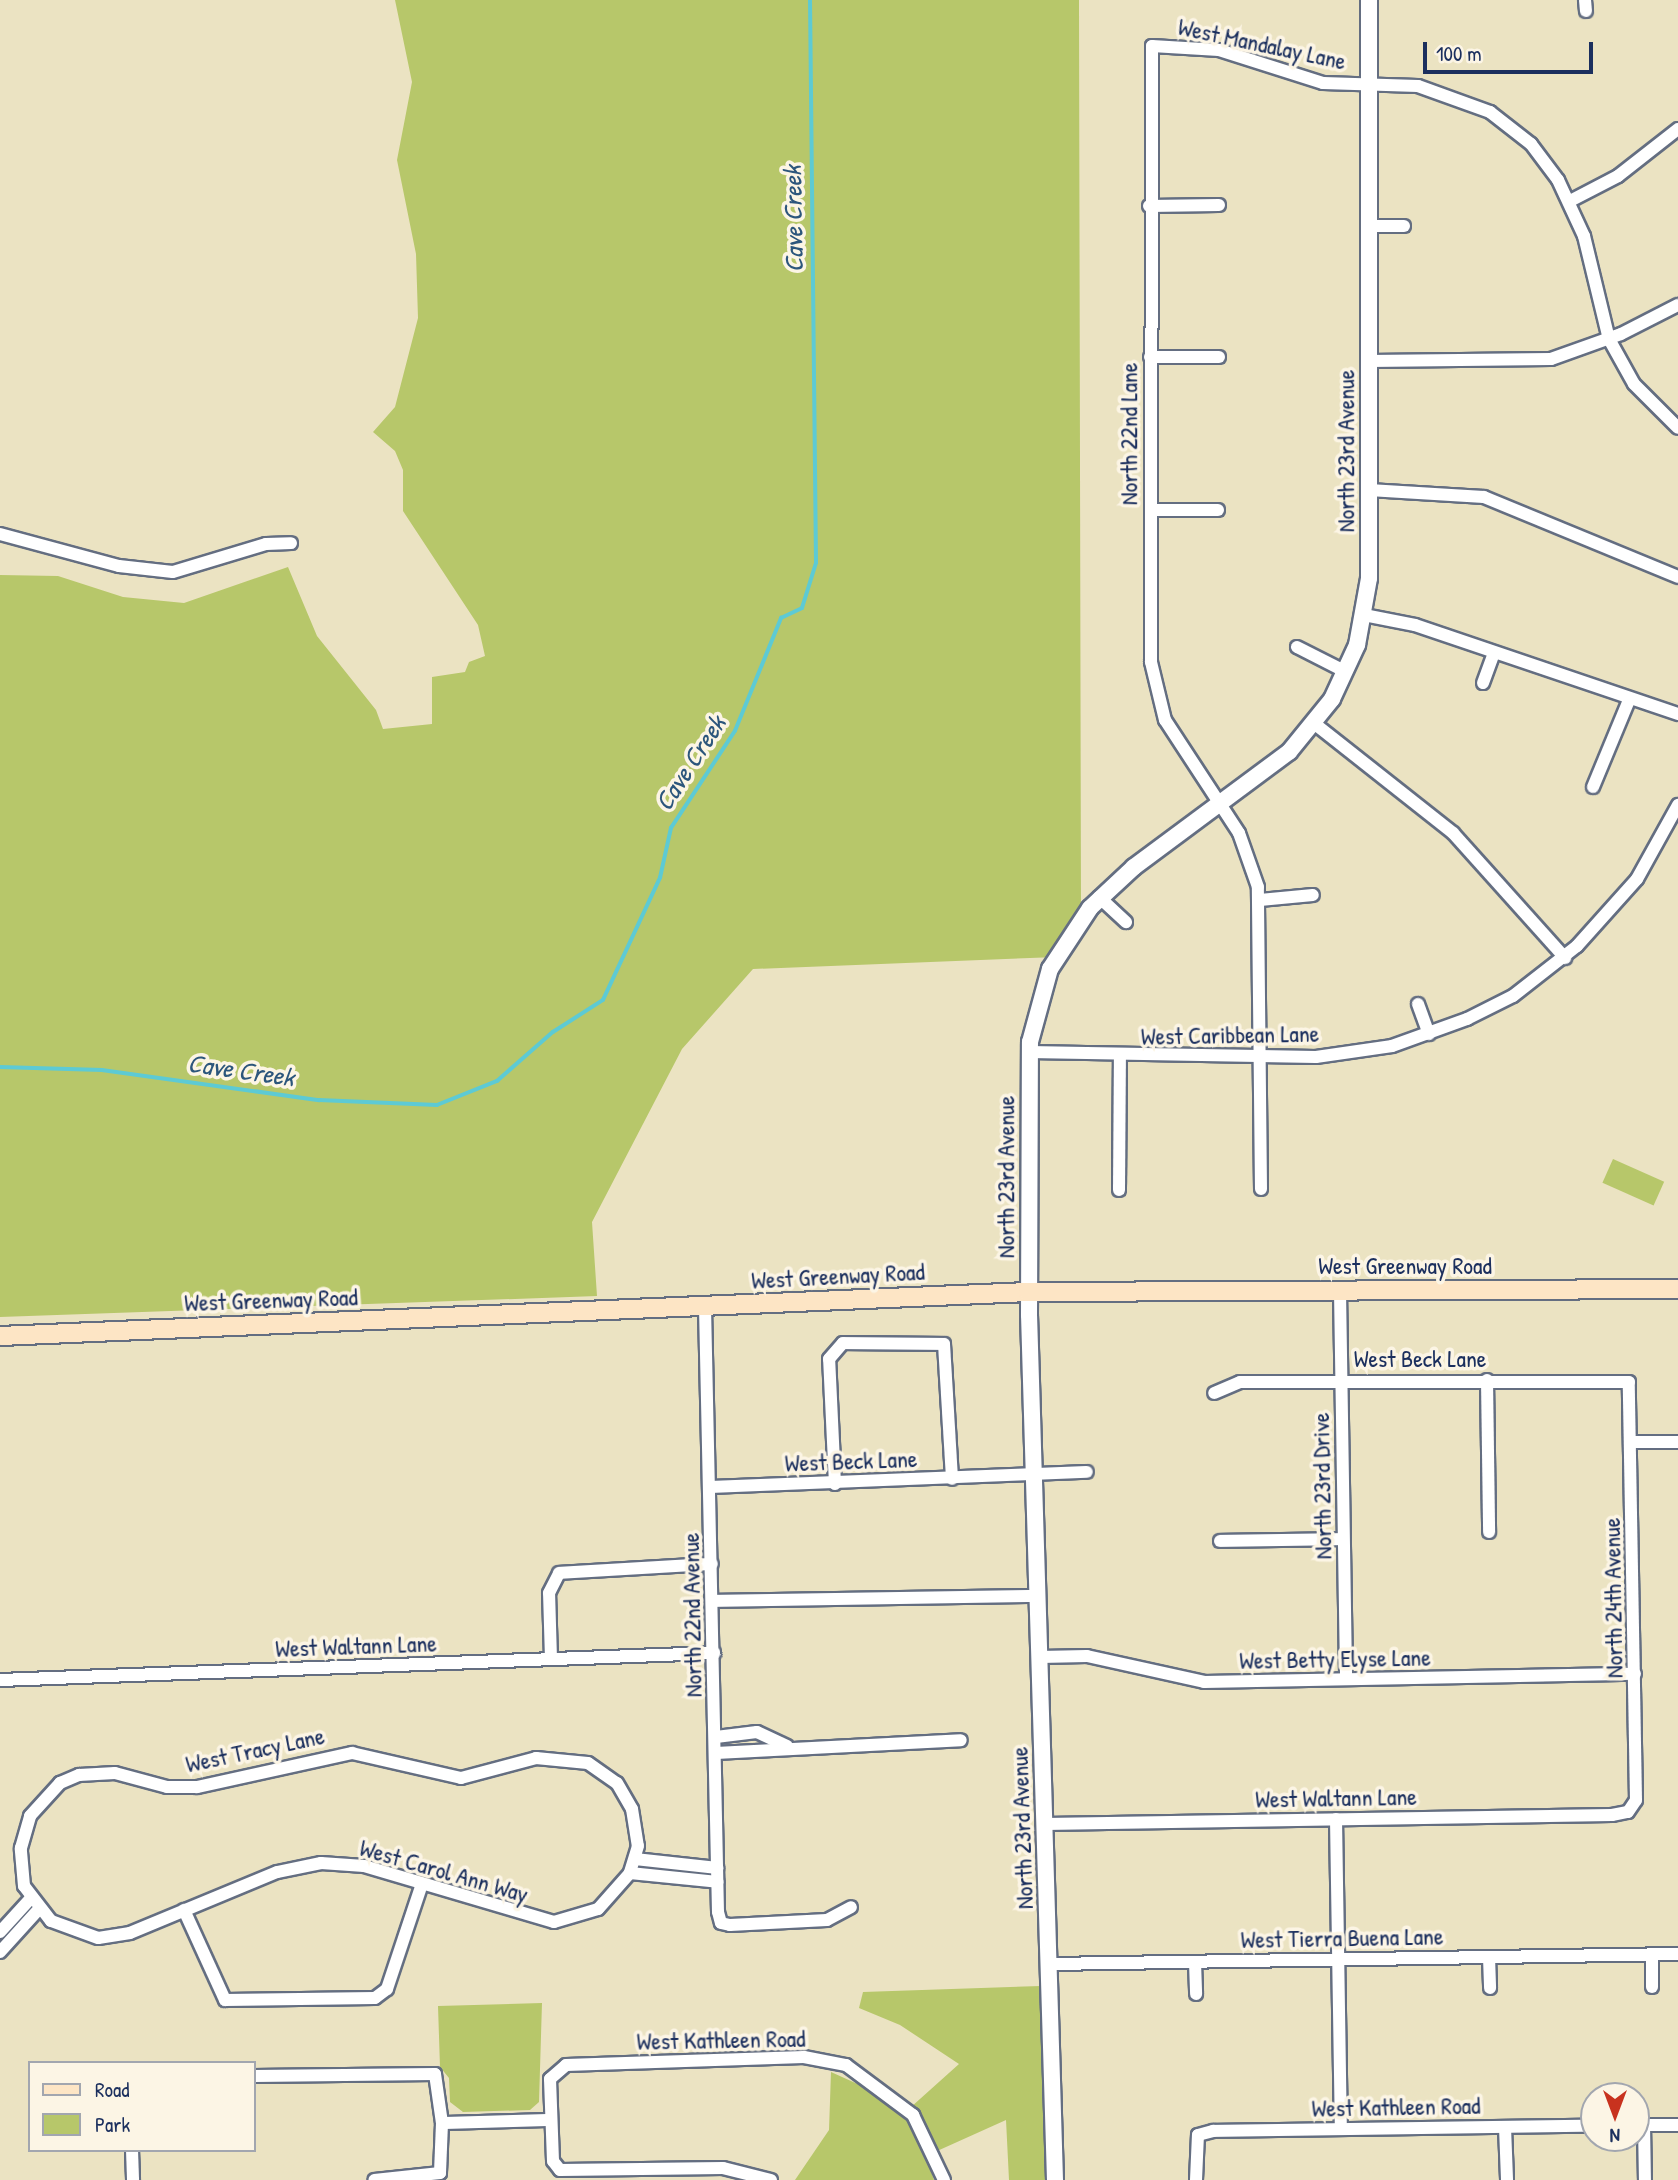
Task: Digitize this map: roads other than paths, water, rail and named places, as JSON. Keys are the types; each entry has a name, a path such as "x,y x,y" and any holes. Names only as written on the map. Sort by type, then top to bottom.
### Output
{"main road":[{"name":"West Greenway Road","path":"0,1336 1028,1292 1678,1289"}],"street":[{"name":"North 23rd Avenue","path":"1055,2180 1028,1292 1029,1052 1050,970 1099,897 1220,805 1315,724 1346,672 1364,615 1369,490 1369,0"},
{"name":"West Mandalay Lane","path":"1152,46 1193,45 1311,81 1419,86 1490,112 1531,144 1570,201 1609,339 1634,384 1678,428"},
{"name":"North 22nd Lane","path":"1152,46 1149,206 1153,682 1178,744 1248,850 1260,900 1261,1189"},
{"path":"1570,201 1618,176 1678,129"},
{"path":"1149,206 1219,205"},
{"path":"1369,226 1404,226"},
{"path":"1369,361 1534,360 1609,339 1678,304"},
{"path":"1150,357 1219,357"},
{"path":"1369,490 1484,497 1678,577"},
{"path":"1151,510 1218,510"},
{"path":"0,534 118,566 173,572 266,544 291,543"},
{"path":"1364,615 1494,653 1629,700 1678,714"},
{"path":"1297,647 1346,672"},
{"path":"1483,683 1494,653"},
{"path":"1594,787 1629,700"},
{"path":"1315,724 1453,833 1564,958"},
{"name":"West Caribbean Lane","path":"1029,1052 1120,1057 1261,1057 1368,1050 1429,1034 1513,996 1564,958 1637,879 1678,805"},
{"path":"1260,900 1313,895"},
{"path":"1099,897 1126,922"},
{"path":"1418,1004 1429,1034"},
{"path":"1119,1190 1120,1057"},
{"name":"North 23rd Drive","path":"1340,1291 1346,1679"},
{"name":"North 22nd Avenue","path":"705,1307 721,1923 827,1920 851,1907"},
{"path":"835,1484 832,1349 843,1343 944,1344 952,1479"},
{"path":"1487,1380 1489,1532"},
{"name":"West Beck Lane","path":"1214,1393 1240,1382 1629,1382"},
{"name":"North 24th Avenue","path":"1628,1812 1636,1800 1629,1382"},
{"path":"1632,1442 1678,1442"},
{"path":"1035,1474 1087,1472"},
{"name":"West Beck Lane","path":"710,1487 1035,1474"},
{"path":"1220,1541 1343,1539"},
{"path":"551,1659 549,1592 559,1573 712,1564"},
{"path":"713,1601 1038,1596"},
{"name":"West Waltann Lane","path":"0,1680 714,1653"},
{"name":"West Betty Elyse Lane","path":"1040,1657 1087,1656 1204,1682 1634,1674"},
{"path":"757,1732 758,1753"},
{"path":"716,1737 757,1732 787,1746"},
{"path":"716,1754 758,1753 787,1746 961,1740"},
{"name":"West Tracy Lane","path":"30,1898 21,1874 22,1836 34,1808 60,1783 104,1772 197,1787 331,1754 373,1757 461,1778 536,1758 588,1763 628,1799 638,1834 633,1865"},
{"name":"West Waltann Lane","path":"1045,1824 1628,1812"},
{"path":"1336,1819 1341,2129"},
{"name":"West Carol Ann Way","path":"30,1898 39,1909 66,1930 98,1938 184,1910 277,1872 321,1863 364,1866 554,1922 598,1909 633,1865"},
{"path":"633,1865 718,1868"},
{"path":"633,1865 675,1880 718,1882"},
{"path":"675,1880 677,1866"},
{"path":"184,1910 225,2000 383,1995 422,1884"},
{"path":"0,1932 30,1898"},
{"path":"0,1952 39,1909"},
{"path":"1652,1954 1652,1987"},
{"name":"West Tierra Buena Lane","path":"1050,1964 1678,1954"},
{"path":"1489,1957 1490,1988"},
{"path":"1195,1962 1196,1993"},
{"name":"West Kathleen Road","path":"550,2120 555,2069 804,2057 846,2065 913,2115 944,2180"},
{"path":"256,2076 435,2074 442,2123 440,2173 374,2180"},
{"path":"442,2123 550,2120 553,2161 560,2170 723,2168 771,2180"},
{"path":"1650,2125 1678,2125"},
{"name":"West Kathleen Road","path":"1196,2180 1198,2135 1341,2129 1580,2126"},
{"path":"1505,2127 1507,2180"},
{"path":"132,2152 133,2180"},
{"path":"1642,2152 1645,2180"}],"waterway":[{"name":"Cave Creek","path":"0,1067 102,1070 319,1100 437,1105 497,1081 553,1032 603,1000 660,878 671,828 735,731 781,618 802,608 816,563 810,0"}]}
